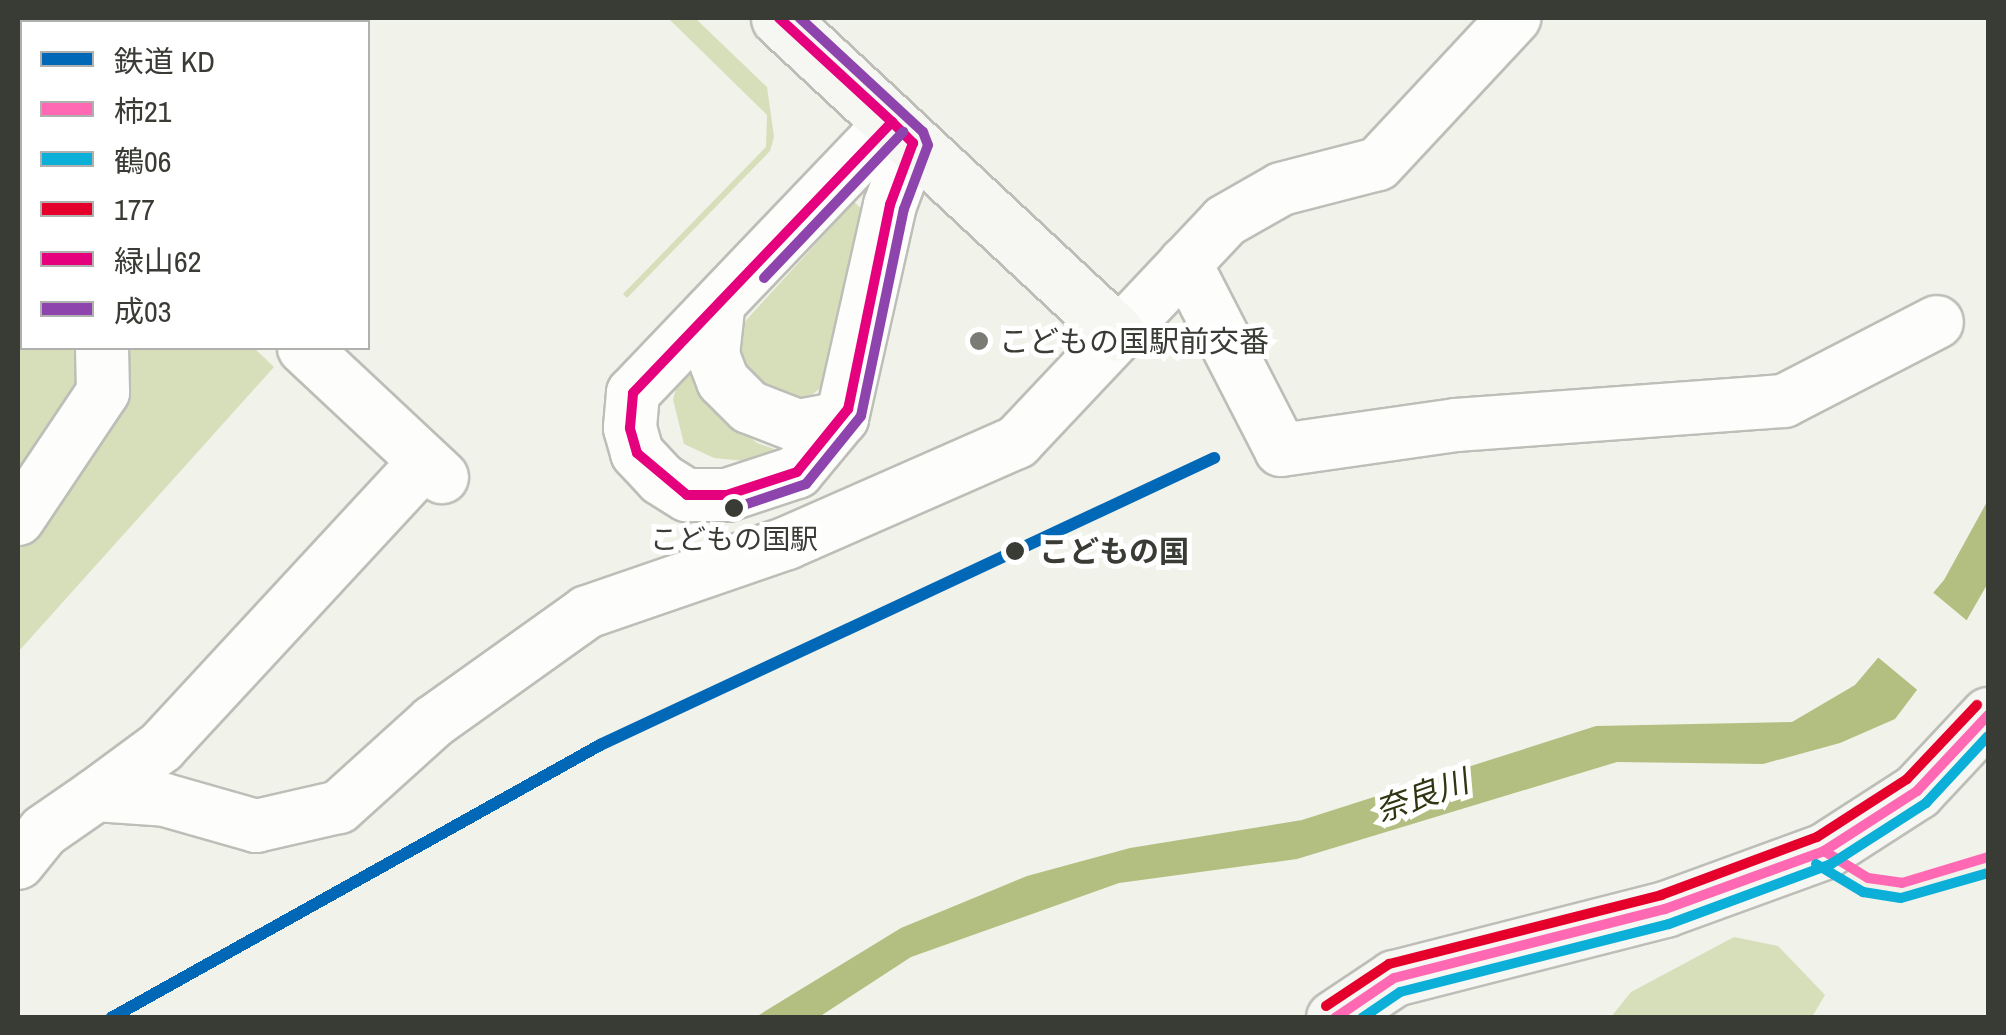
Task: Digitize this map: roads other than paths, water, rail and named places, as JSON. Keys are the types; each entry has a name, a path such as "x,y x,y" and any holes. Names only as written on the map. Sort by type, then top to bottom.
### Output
{"main road":[{"path":"779,18 1116,332"},
{"path":"1334,1018 1394,978 1665,909 1824,851 1917,791 1988,715"}],"street":[{"path":"96,795 166,800 256,826 339,807 433,722 587,612 787,543 1018,442 1116,332 1194,281 1225,220 1281,189 1378,164 1514,18"},
{"path":"903,133 842,418 797,472 727,495 688,495 661,479 637,453 630,428 633,393 903,133"},
{"path":"1194,281 1280,450 1456,425 1784,401 1937,322"},
{"path":"718,309 713,355 723,382 750,407 798,426 842,418"},
{"path":"18,518 103,392 102,350"},
{"path":"18,863 44,832 161,746 433,470 306,350"}],"water":[{"name":"奈良川","path":"1988,500 1988,583 1957,637 1895,719 1840,743 1763,764 1617,762 1297,859 1119,883 911,957 819,1017 754,1018 901,928 1027,876 1130,848 1302,820 1596,726 1792,722 1855,685 1944,580"}],"rail line":[{"name":"KD","path":"111,1018 600,745 1214,458"}],"place":[{"name":"こどもの国駅前交番","path":"979,341"},
{"name":"こどもの国駅","path":"734,508"},
{"name":"こどもの国","path":"1015,551"}]}
